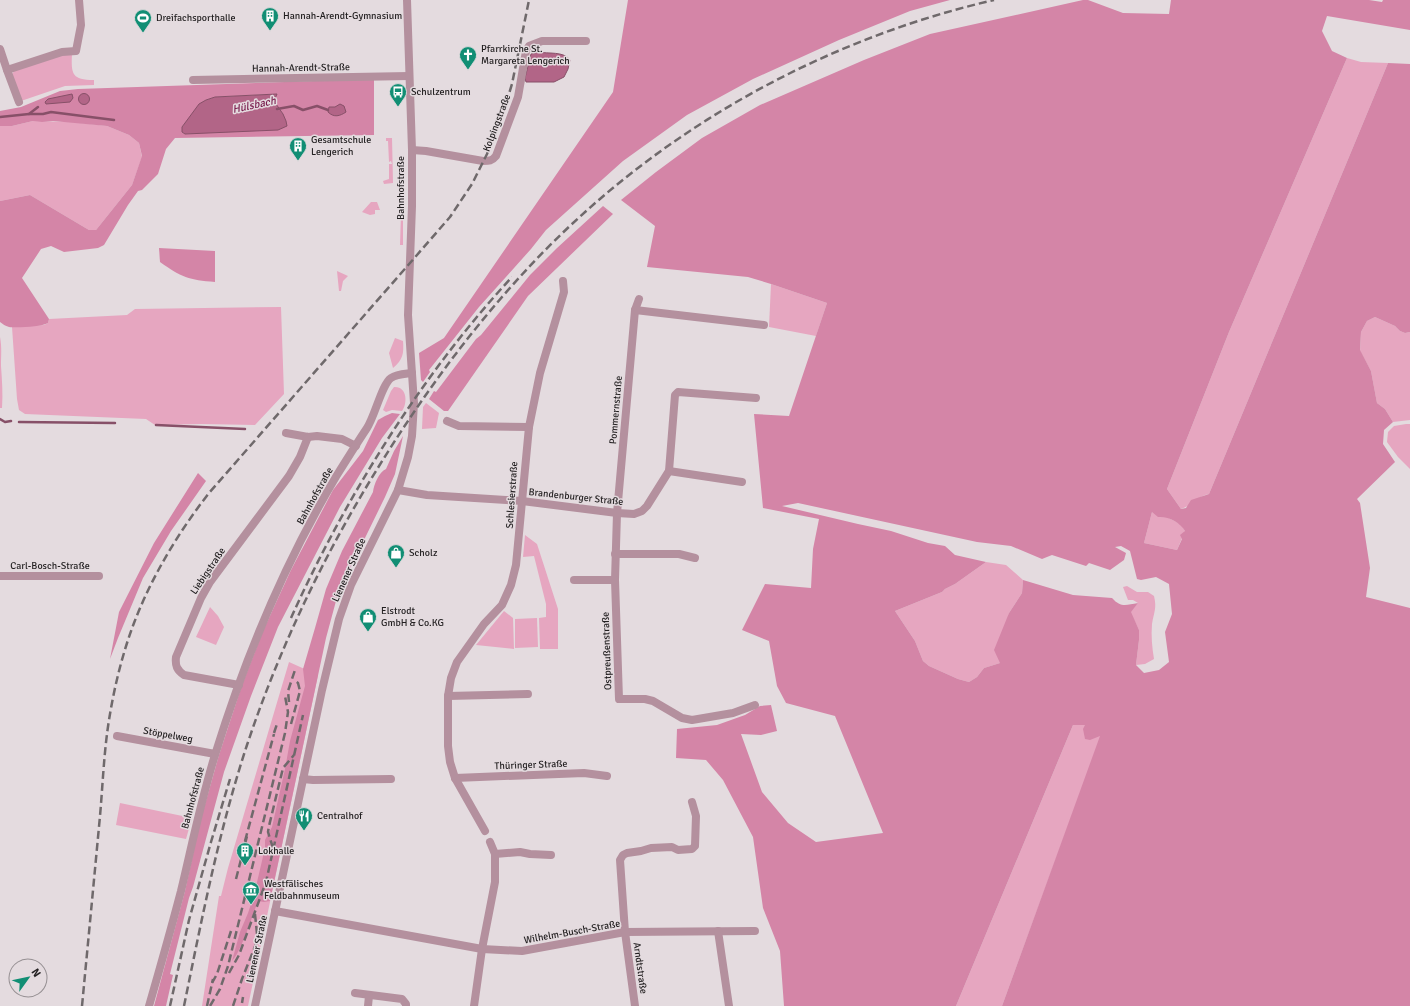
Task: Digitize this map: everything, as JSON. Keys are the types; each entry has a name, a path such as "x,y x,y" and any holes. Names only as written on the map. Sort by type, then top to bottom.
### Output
{"street":[{"path":"7,70 62,52 76,51 80,25 79,0"},
{"name":"Bahnhofstraße","path":"149,1006 181,890 196,822 216,754 239,685 261,629 287,569 337,475 373,417 387,381 393,377 412,373 408,315 412,206 412,150 407,0"},
{"name":"Kolpingstraße","path":"412,150 483,161 493,160 496,156 518,97 526,51 529,46 542,41 586,41"},
{"path":"0,49 18,102"},
{"name":"Hannah-Arendt-Straße","path":"193,80 409,76"},
{"name":"Schlesierstraße","path":"485,831 455,778 450,762 448,746 448,696 451,678 457,662 484,624 502,605 511,585 516,565 529,427 540,373 564,292 563,281"},
{"name":"Pommernstraße","path":"617,513 636,310 639,299"},
{"path":"636,310 764,325"},
{"name":"Lienener Straße","path":"255,1006 303,779 339,619 351,586 398,490 408,457 412,436 414,403 412,373"},
{"name":"Brandenburger Straße","path":"398,490 427,496 522,502 634,514 642,511 648,506 669,471 675,395 678,392 756,398"},
{"path":"447,422 459,426 529,427"},
{"path":"286,433 308,437 317,436 342,439 356,446"},
{"name":"Liebigstraße","path":"239,685 184,675 178,671 175,665 176,657 201,598 210,582 289,476 300,457 308,437"},
{"path":"669,471 742,482"},
{"name":"Ostpreußenstraße","path":"617,513 615,580 619,699 645,699 653,701 682,718 692,720 733,713 755,705"},
{"path":"616,554 679,554 694,558"},
{"name":"Carl-Bosch-Straße","path":"0,576 99,576"},
{"path":"574,580 615,580"},
{"path":"448,696 528,694"},
{"name":"Stöppelweg","path":"117,736 216,754"},
{"name":"Thüringer Straße","path":"455,778 584,773 607,776"},
{"path":"303,779 391,779"},
{"name":"Arndtstraße","path":"635,1006 625,932 620,860 623,855 651,848 672,847 678,850 692,849 695,846 696,816 692,802"},
{"path":"474,1006 482,949 495,882 496,854 490,842"},
{"path":"496,854 520,852 551,855"},
{"name":"Wilhelm-Busch-Straße","path":"275,912 482,949 522,952 625,932 755,931"},
{"path":"718,931 729,1006"},
{"path":"355,994 402,999 406,1006"},
{"path":"368,1006 369,996"}],"shaded area":[{"path":"628,0 950,0 910,11 839,40 753,79 687,115 623,161 546,230 479,307 429,370 430,372 423,382 421,380 419,353 444,338 613,92"},
{"path":"1083,0 1088,0 1123,13 1169,14 1171,0 1369,0 1382,2 1383,0 1410,0 1410,30 1327,16 1322,31 1332,51 1347,58 1229,332 1167,489 1181,509 1186,508 1191,500 1209,494 1388,63 1410,64 1410,332 1405,333 1400,331 1395,326 1375,317 1367,321 1361,332 1360,350 1371,371 1377,403 1385,409 1393,422 1384,430 1383,444 1395,462 1357,499 1360,503 1370,568 1366,597 1410,608 1410,1006 1002,1006 1100,736 1090,740 1085,739 1083,729 1085,725 1073,725 956,1006 784,1006 780,951 763,908 753,837 723,780 706,760 676,758 677,729 717,725 745,715 760,706 771,705 777,731 761,735 741,734 762,792 788,823 816,842 883,833 835,716 786,703 777,686 769,641 742,630 765,584 811,588 813,549 819,519 763,508 754,414 789,416 827,303 748,277 647,267 655,226 621,200 702,138 760,105 864,60 930,34","holes":["798,503 977,542 1011,546 1042,559 1052,555 1086,566 1089,563 1110,570 1124,560 1126,553 1115,547 1121,546 1130,551 1137,579 1141,580 1156,577 1169,584 1172,614 1165,632 1169,662 1159,670 1144,673 1136,665 1139,630 1131,612 1138,603 1121,605 1112,598 1073,595 1023,580 1022,593 1009,613 994,650 1000,663 984,668 977,677 969,682 958,679 929,666 923,661 915,641 895,611 942,592 986,562 955,555 945,546 928,543 891,531 782,506","1152,512 1158,517 1173,520 1185,531 1180,535 1182,539 1177,550 1144,543"]},
{"path":"63,54 72,54 73,71 77,77 81,79 94,80 94,85 65,86 21,101 12,74 15,70"},
{"path":"1347,58 1361,62 1388,63 1209,494 1181,509 1167,489 1229,332"},
{"path":"374,79 374,135 175,138 166,149 158,174 142,190 138,191 104,245 98,248 64,252 51,246 41,249 22,278 49,319 48,323 23,327 5,326 0,322 0,201 30,195 89,230 96,230 132,185 142,156 139,143 129,135 107,126 53,121 33,121 12,126 0,126 0,111 21,107 60,91 78,89","holes":["276,94 274,101 283,114 200,132 185,134 182,132 182,127 206,100 216,97"]},
{"path":"33,121 72,122 107,126 129,135 139,143 142,157 132,185 96,230 89,230 30,195 0,201 0,126 12,126"},
{"path":"386,138 392,138 393,183 384,184 383,181 389,179 389,164 392,164 391,161 389,162 388,141 386,141"},
{"path":"397,195 399,195 403,220 403,245 400,245 401,214"},
{"path":"371,202 377,202 380,210 375,210 375,214 370,215 362,212"},
{"path":"603,206 613,214 528,296 448,411 444,411 429,399 476,339 481,335 530,275"},
{"path":"159,248 215,251 215,282 192,279 174,271 160,262"},
{"path":"337,271 348,276 343,281 341,291 339,291"},
{"path":"771,284 827,303 816,336 769,327"},
{"path":"281,307 284,394 255,425 155,425 146,419 25,414 19,410 12,327 44,325 48,323 49,319 127,315 135,309"},
{"path":"1375,317 1395,326 1400,331 1405,333 1410,332 1410,420 1393,422 1385,409 1377,403 1371,371 1360,351 1361,332 1367,321"},
{"path":"0,337 1,348 2,408 0,408"},
{"path":"395,338 403,341 403,349 401,359 393,368 389,353"},
{"path":"394,387 402,389 404,392 406,400 404,408 402,411 392,410 386,412 383,410"},
{"path":"426,403 439,413 436,428 422,429 423,407"},
{"path":"392,413 400,414 382,438 340,507 278,627 251,696 224,772 189,898 170,974 173,975 166,1006 154,1006 185,891 200,822 219,755 242,685 263,631 291,570 333,490 363,451 378,420"},
{"path":"1410,424 1410,469 1398,457 1387,442 1388,432 1394,426"},
{"path":"403,436 395,474 336,601 326,638 270,901 258,901 243,941 232,961 240,932 254,895 265,848 265,840 272,827 290,741 305,686 303,669 326,589 342,551 373,492 377,479 386,469"},
{"path":"198,473 206,481 171,531 143,578 110,659 119,612 154,543"},
{"path":"1152,512 1165,516 1182,525 1185,531 1177,550 1144,543"},
{"path":"525,535 537,544 558,609 558,649 540,649 539,618 546,617 546,604 534,556 523,557"},
{"path":"986,562 1006,565 1023,580 1022,593 1009,613 1000,663 984,668 977,677 969,682 958,679 929,666 923,661 915,641 895,611 942,592"},
{"path":"1127,586 1137,592 1148,592 1154,596 1155,600 1152,624 1152,646 1154,659 1145,664 1136,665 1139,630 1130,612 1138,603 1133,600 1128,600 1123,587"},
{"path":"210,607 218,616 224,627 216,645 196,637"},
{"path":"504,611 513,618 514,649 476,645"},
{"path":"537,618 538,647 515,648 515,619"},
{"path":"289,662 318,675 248,1006 202,1006 219,896 221,896"},
{"path":"1085,724 1101,736 1002,1006 956,1006 1073,725"},
{"path":"120,803 192,818 186,839 116,825"}],"water":[{"path":"538,52 560,54 567,57 570,60 564,77 554,82 526,82 525,78 531,54"},
{"path":"84,93 88,95 90,99 88,103 84,105 80,103 78,99 80,95"},
{"path":"72,94 73,98 70,102 46,104 45,102 48,99"},
{"path":"277,94 274,101 283,114 287,126 278,130 185,134 182,132 182,127 199,104 206,100 215,97"},
{"path":"340,104 344,106 346,112 342,115 332,115 328,112 329,107 335,107"}],"waterway":[{"name":"Hülsbach","path":"277,109 294,106 303,110 317,106 328,110"},
{"name":"Hülsbach","path":"29,114 38,107"},
{"name":"Hülsbach","path":"0,117 43,114 51,112 114,120"},
{"path":"0,419 5,422 11,421"},
{"path":"19,422 115,423"},
{"path":"156,425 245,429"}],"railway":[{"path":"82,1006 108,727 114,691 123,657 141,606 157,572 176,539 209,493 450,217 472,184 487,154 501,120 512,84 529,0"},
{"path":"184,1006 212,874 237,777 260,709 288,639 320,570 376,471 428,391 487,315 529,267 577,219 629,175 684,135 742,99 802,67 864,40 928,18 994,0"},
{"path":"291,618 312,573 336,528 388,439 447,354 512,277"},
{"path":"289,702 288,691 295,670"},
{"path":"291,724 300,691 298,683 294,680"},
{"path":"210,1006 220,989 228,966 285,733 288,712 285,696"},
{"path":"229,973 239,955 266,882 303,715"},
{"path":"274,733 277,724"},
{"path":"245,841 274,734"},
{"path":"273,848 268,832 269,826 283,768 294,755"},
{"path":"170,1006 189,920 230,779"},
{"path":"236,879 247,836"},
{"path":"255,914 258,944"},
{"path":"259,934 264,918"},
{"path":"212,983 217,974 231,931"},
{"path":"233,1006 258,939"},
{"path":"207,1006 213,979"},
{"path":"242,1003 243,997"}],"place":[{"name":"Hannah-Arendt-Gymnasium","path":"270,31"},
{"name":"Dreifachsporthalle","path":"143,33"},
{"name":"Pfarrkirche St. Margareta Lengerich","path":"468,70"},
{"name":"Schulzentrum","path":"398,107"},
{"name":"Gesamtschule Lengerich","path":"298,161"},
{"name":"Scholz","path":"396,568"},
{"name":"Elstrodt GmbH & Co.KG","path":"368,632"},
{"name":"Centralhof","path":"304,831"},
{"name":"Lokhalle","path":"245,866"},
{"name":"Westfälisches Feldbahnmuseum","path":"251,905"}]}
